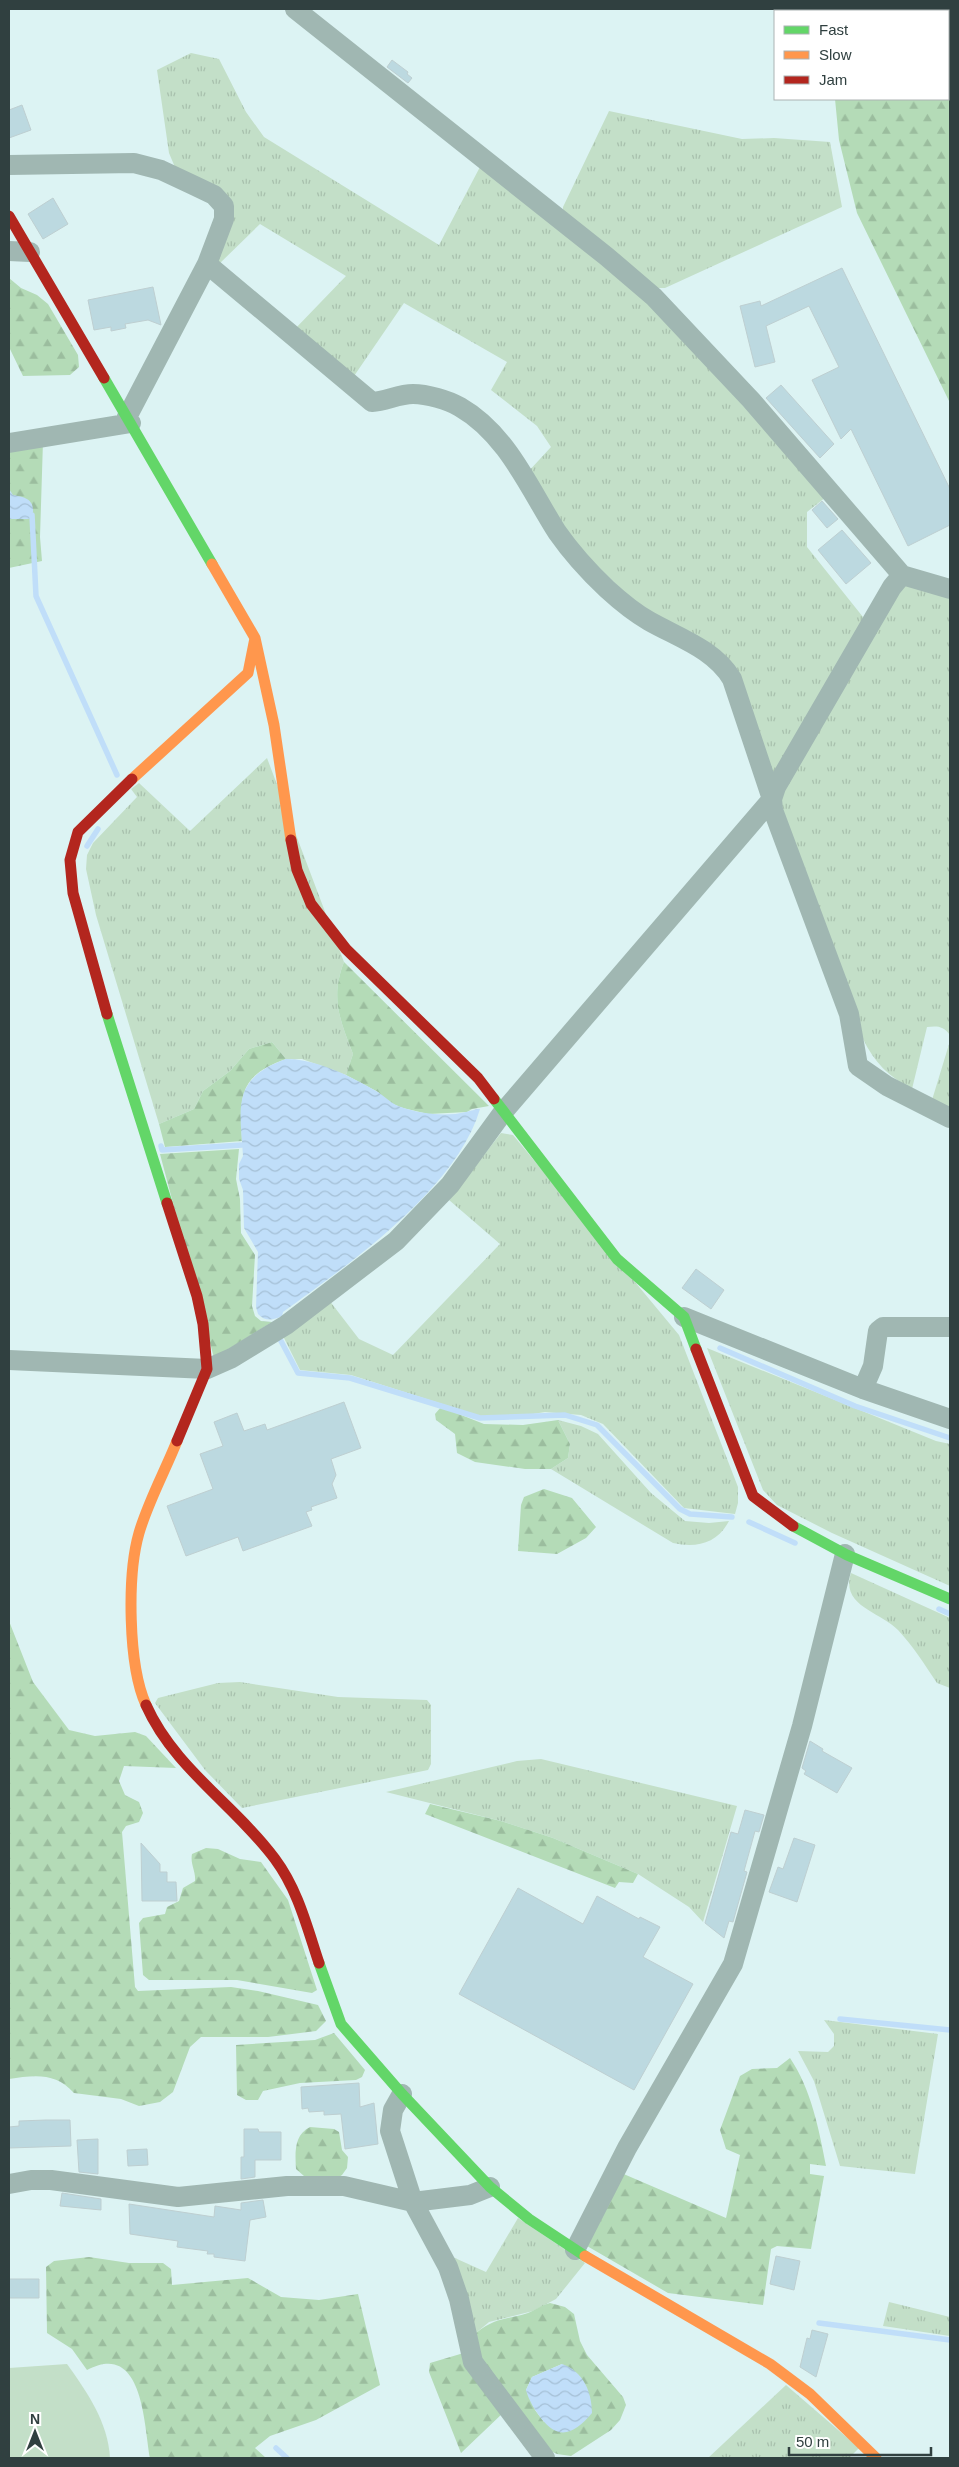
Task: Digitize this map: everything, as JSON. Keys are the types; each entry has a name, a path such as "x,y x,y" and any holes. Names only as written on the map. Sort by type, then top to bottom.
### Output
{"street":[{"path":"295,9 606,256 654,297 751,400 902,575 950,589"},
{"path":"9,165 134,164 161,170 193,184 214,195 224,206 224,219 207,264 129,420"},
{"path":"9,216 255,638 274,726 287,819 297,870 311,904 346,949 478,1078 617,1259 684,1317 863,1389 950,1419"},
{"path":"9,251 30,252"},
{"path":"207,264 372,402 383,402 412,394 458,406 478,419 497,439 519,469 559,533 607,589 648,621 713,656 726,668 732,679 772,799 773,810 849,1014 858,1066 887,1086 950,1118"},
{"path":"9,443 129,420"},
{"path":"9,1360 207,1369 232,1358 286,1325 396,1241 450,1185 504,1111 772,799 776,787 892,587 902,575"},
{"path":"255,638 248,673 99,809 78,832 70,860 72,893 105,1008 197,1296 203,1324 207,1369 139,1533 132,1582 133,1649 143,1698 155,1725 193,1774 234,1814 275,1859 298,1898 328,1996 341,2024 402,2094 490,2187 529,2219 575,2250 770,2364 810,2394 869,2456"},
{"path":"684,1317 753,1496 770,1512 845,1554 950,1599"},
{"path":"863,1389 873,1366 878,1331 883,1326 950,1327"},
{"path":"575,2250 628,2148 735,1958 802,1726 845,1554"},
{"path":"402,2094 393,2110 390,2131 413,2202 448,2267 459,2299 474,2362 544,2458"},
{"path":"9,2184 31,2180 51,2180 178,2198 287,2186 344,2186 413,2202 470,2195 490,2187"}],"green space":[{"path":"810,9 880,10 811,10"},
{"path":"191,53 219,59 246,112 264,137 439,245 481,165 633,284 826,497 807,512 807,547 867,622 774,782 734,671 649,616 567,537 527,473 551,447 537,426 491,390 507,362 404,303 352,379 293,331 346,276 260,224 216,267 229,218 177,172 169,153 157,70"},
{"path":"949,82 950,83 950,403 857,213 839,140 835,100 949,100"},
{"path":"609,111 742,139 774,138 830,142 842,207 665,288 650,288 563,216 563,207"},
{"path":"9,278 21,288 37,295 48,304 78,355 79,367 70,375 23,376 9,347"},
{"path":"43,441 40,537 42,561 9,568 9,447"},
{"path":"916,585 950,593 950,1035 940,1027 927,1027 912,1089 896,1079 877,1062 863,1039 778,808 778,794 903,586"},
{"path":"267,758 344,962 338,987 338,1009 353,1054 346,1075 302,1059 286,1059 272,1042 249,1049 230,1071 203,1091 194,1109 159,1124 96,915 86,869 87,855 93,843 137,797 131,789 139,783 190,831"},
{"path":"344,962 489,1106 472,1109 467,1112 428,1114 388,1102 378,1092 346,1075 353,1054 338,1009 337,998"},
{"path":"950,1041 950,1109 932,1100"},
{"path":"272,1042 286,1059 259,1073 250,1081 245,1090 241,1112 242,1141 165,1147 159,1124 194,1109 203,1091 230,1071 249,1049"},
{"path":"501,1133 513,1135 679,1335 738,1487 738,1503 735,1514 684,1508 603,1424 581,1415 545,1412 521,1416 480,1416 351,1375 300,1370 282,1334 329,1300 359,1339 393,1355 500,1244 449,1200"},
{"path":"239,1149 236,1179 240,1199 241,1233 255,1255 252,1306 255,1316 261,1321 272,1322 214,1358 160,1154"},
{"path":"707,1348 936,1441 950,1444 950,1586 832,1533 777,1505 763,1490"},
{"path":"441,1407 484,1424 523,1425 558,1420 570,1444 568,1458 551,1469 525,1469 475,1462 457,1453 455,1434 436,1420 435,1414"},
{"path":"558,1420 581,1426 598,1434 651,1493 685,1521 709,1523 729,1521 718,1535 705,1542 690,1545 673,1543 551,1469 568,1458 570,1444"},
{"path":"544,1489 572,1498 596,1527 586,1538 557,1554 518,1551 521,1505 524,1497"},
{"path":"851,1573 950,1618 950,1688 937,1683 914,1649 898,1630 857,1601 851,1593 849,1584"},
{"path":"9,1621 33,1682 69,1730 95,1736 135,1732 146,1736 176,1768 124,1766 119,1781 125,1795 139,1802 143,1813 139,1822 126,1826 122,1832 135,1987 138,1991 231,1987 258,1991 318,2005 326,2021 316,2031 268,2037 201,2037 190,2047 173,2092 160,2102 139,2106 121,2099 74,2093 60,2081 52,2078 36,2076 9,2079"},
{"path":"240,1682 338,1697 427,1700 431,1705 431,1764 428,1770 242,1808 205,1770 155,1703 158,1698 218,1683"},
{"path":"541,1759 737,1806 703,1922 689,1907 638,1874 553,1838 501,1821 386,1792 517,1761"},
{"path":"430,1804 501,1821 553,1838 638,1874 633,1883 619,1882 615,1888 425,1814"},
{"path":"206,1848 218,1849 240,1859 261,1862 288,1900 317,1990 312,1993 237,1980 149,1980 143,1975 139,1923 143,1918 165,1914 167,1907 179,1901 183,1888 195,1881 192,1854"},
{"path":"824,2020 938,2034 915,2174 840,2166 814,2081 798,2051 828,2052 834,2046 834,2034"},
{"path":"334,2033 365,2070 362,2077 356,2080 300,2083 263,2091 258,2100 246,2100 237,2095 236,2045 315,2040"},
{"path":"790,2058 809,2096 826,2166 810,2164 810,2174 824,2176 811,2249 777,2246 771,2249 763,2305 668,2293 587,2246 619,2172 726,2218 740,2155 726,2149 720,2130 740,2076 752,2069 777,2068"},
{"path":"310,2127 334,2129 339,2132 342,2150 348,2157 347,2168 336,2179 304,2176 296,2169 298,2139"},
{"path":"518,2218 585,2263 556,2299 533,2311 489,2322 476,2333 446,2254 486,2272"},
{"path":"89,2257 129,2263 163,2263 171,2269 172,2285 248,2278 281,2297 319,2300 358,2294 380,2385 316,2420 270,2436 255,2448 266,2458 150,2458 142,2407 130,2376 120,2366 106,2364 87,2370 72,2349 47,2333 46,2267 54,2261"},
{"path":"889,2302 950,2317 950,2336 883,2326"},
{"path":"547,2304 565,2307 574,2314 580,2341 587,2355 623,2397 626,2405 620,2420 611,2430 571,2456 557,2454 542,2447 479,2363 476,2333 495,2321 528,2313","holes":["562,2364 544,2422 535,2410 526,2390 532,2377"]},
{"path":"467,2352 504,2412 461,2453 429,2372 430,2363"},
{"path":"67,2364 82,2385 101,2420 110,2458 9,2458 9,2368"},
{"path":"786,2385 859,2448 849,2458 708,2458"}],"water":[{"path":"878,9 950,9 950,83 949,10"},
{"path":"9,489 13,495 24,498 32,504 33,512 29,519 9,519"},
{"path":"286,1059 309,1062 333,1069 366,1085 397,1106 408,1109 425,1113 459,1114 480,1109 467,1139 448,1168 425,1196 368,1248 283,1312 282,1316 269,1320 258,1314 256,1307 258,1252 244,1228 243,1190 239,1179 239,1164 243,1156 241,1109 247,1086 256,1076 268,1067"},
{"path":"562,2364 581,2377 588,2390 592,2405 592,2413 586,2420 573,2430 567,2432 554,2430 541,2418 532,2405 526,2390 532,2377"}],"building":[{"path":"392,60 408,72 407,74 412,78 408,83 387,67"},
{"path":"22,105 31,130 9,138 9,110"},
{"path":"53,198 68,224 43,239 28,214"},
{"path":"842,268 950,489 950,525 908,546 851,429 841,439 812,380 839,367 809,306 766,326 775,362 755,367 740,306 760,301 761,306"},
{"path":"153,287 161,325 148,320 125,324 126,328 111,331 111,327 94,330 88,300"},
{"path":"781,385 834,444 820,458 766,398"},
{"path":"822,501 838,519 827,528 812,510"},
{"path":"842,530 871,563 846,584 818,550"},
{"path":"696,1269 724,1290 711,1309 682,1288"},
{"path":"344,1402 361,1448 331,1459 336,1475 332,1484 337,1498 311,1507 312,1510 306,1512 312,1526 243,1551 238,1537 186,1556 167,1506 213,1489 200,1454 223,1446 214,1422 237,1413 244,1431 265,1424 267,1430"},
{"path":"810,1741 823,1749 822,1751 852,1768 837,1793 804,1774 806,1771 802,1768"},
{"path":"745,1810 764,1815 759,1832 755,1831 744,1871 747,1872 733,1922 729,1921 724,1938 705,1923 731,1832 738,1834"},
{"path":"794,1838 815,1845 797,1902 769,1892 778,1867 783,1869"},
{"path":"141,1843 160,1864 160,1872 167,1872 167,1882 176,1882 177,1901 142,1901"},
{"path":"518,1888 583,1924 597,1896 639,1919 640,1917 660,1927 643,1957 693,1984 634,2090 459,1994"},
{"path":"359,2083 360,2107 374,2103 378,2144 345,2149 341,2114 324,2115 324,2111 309,2112 308,2108 302,2109 301,2087"},
{"path":"70,2120 71,2146 9,2148 9,2127 19,2126 19,2121"},
{"path":"244,2129 258,2129 259,2132 281,2132 281,2160 255,2160 255,2177 241,2179 241,2157 244,2157"},
{"path":"98,2139 98,2174 79,2172 77,2140"},
{"path":"147,2149 148,2165 128,2166 127,2150"},
{"path":"62,2193 101,2199 101,2210 60,2206"},
{"path":"263,2200 266,2217 250,2220 245,2261 214,2257 214,2254 207,2254 208,2251 177,2247 178,2241 130,2234 129,2204 214,2217 215,2206 241,2210 241,2203"},
{"path":"776,2256 800,2261 794,2290 770,2284"},
{"path":"9,2279 39,2279 39,2298 9,2298"},
{"path":"812,2330 828,2334 816,2377 800,2367 807,2338 810,2339"}],"waterway":[{"path":"32,515 36,596 117,775"},
{"path":"87,846 98,829"},
{"path":"161,1146 162,1150 242,1145"},
{"path":"281,1341 298,1373 350,1378 480,1418 565,1415 597,1425 680,1509 690,1514 732,1517"},
{"path":"720,1348 855,1406 950,1438"},
{"path":"749,1522 795,1543"},
{"path":"939,1609 950,1614"},
{"path":"840,2019 950,2030"},
{"path":"819,2323 950,2340"},
{"path":"276,2448 287,2458"}],"traffic: fast":[{"path":"104,378 212,564"},
{"path":"107,1014 167,1203"},
{"path":"494,1099 617,1259 684,1317 696,1349"},
{"path":"793,1526 847,1555 950,1599"},
{"path":"319,1963 341,2024 402,2094 490,2187 529,2219 585,2256"}],"traffic: slow":[{"path":"212,564 255,638 274,725 291,840"},
{"path":"132,779 248,673 255,638"},
{"path":"146,1705 140,1688 133,1644 131,1620 132,1572 143,1521 177,1441"},
{"path":"585,2256 770,2364 810,2394 876,2458"}],"traffic: jam":[{"path":"9,216 104,378"},
{"path":"107,1014 73,893 70,860 78,832 132,779"},
{"path":"291,840 297,870 311,904 346,949 478,1078 494,1099"},
{"path":"167,1203 197,1296 203,1324 207,1369 177,1441"},
{"path":"696,1349 753,1496 793,1526"},
{"path":"146,1705 172,1748 259,1839 275,1859 296,1896 319,1963"}]}
